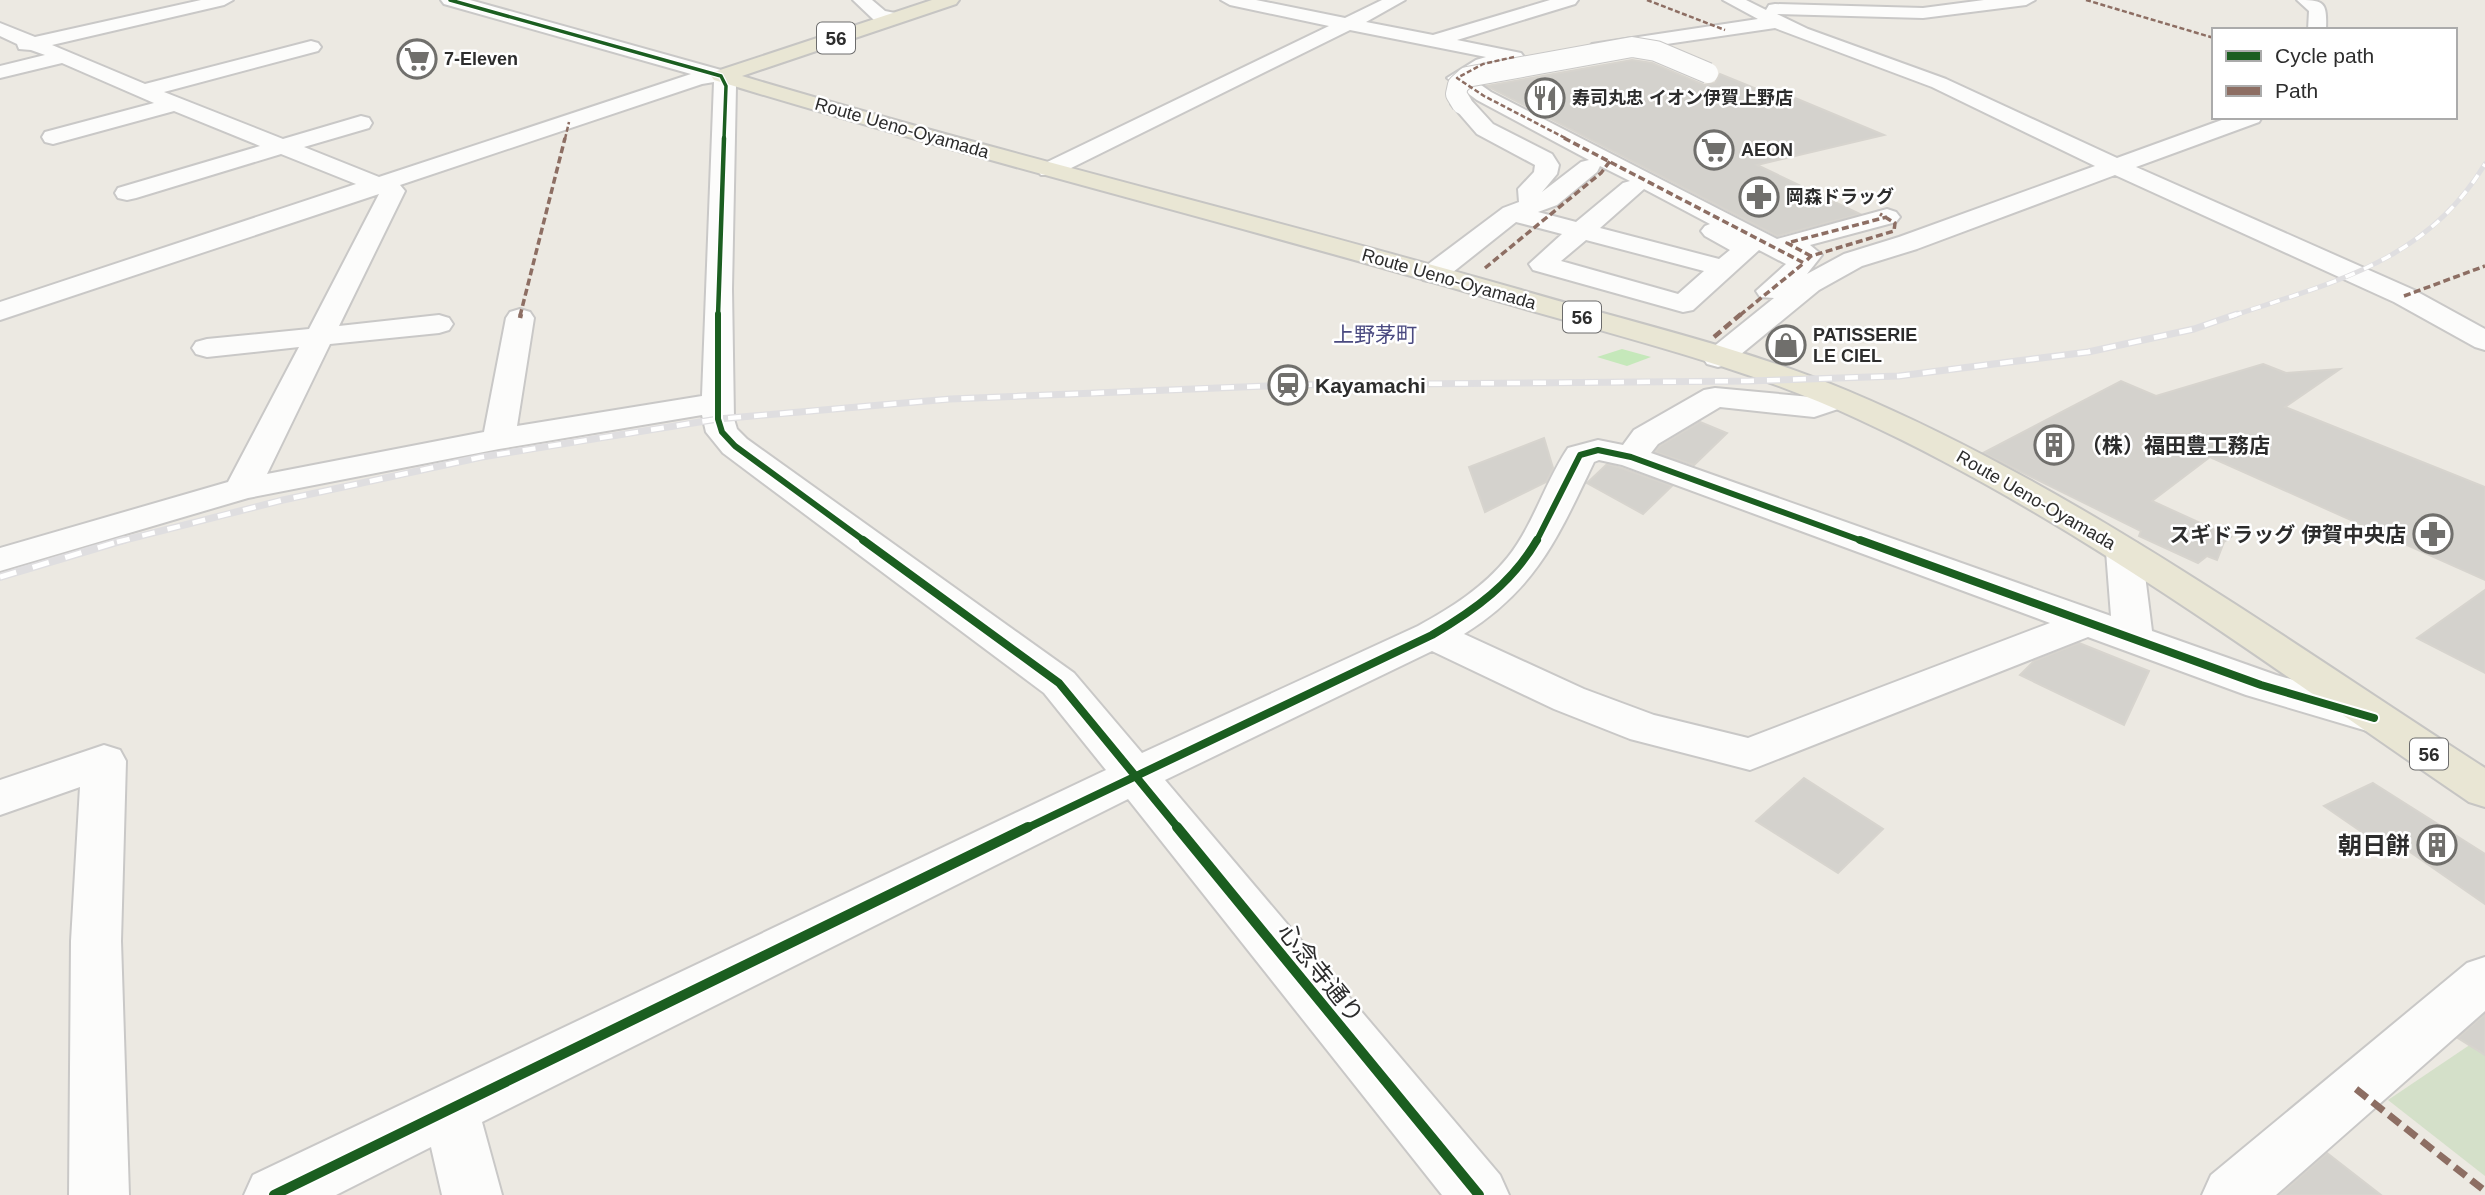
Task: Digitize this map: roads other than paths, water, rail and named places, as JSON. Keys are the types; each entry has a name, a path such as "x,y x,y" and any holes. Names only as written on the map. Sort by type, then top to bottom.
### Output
{"main road":[{"name":"56","path":"721,76 950,0"},
{"name":"Route Ueno-Oyamada","path":"721,76 1049,170 1716,347 1866,410 2001,476 2124,551 2485,790"}],"street":[{"path":"0,51 224,0"},
{"path":"450,0 721,76"},
{"path":"862,0 880,16 894,18"},
{"path":"1230,0 1514,57 1531,58 1775,10"},
{"path":"1049,170 1396,0"},
{"path":"1437,40 1569,0"},
{"path":"1732,0 1775,10 1923,13 2026,0"},
{"path":"2306,0 2318,9 2317,28"},
{"path":"1504,4 1526,13"},
{"path":"1775,10 1801,33 1939,83 2116,167 2404,296 2485,341"},
{"path":"0,29 175,104 393,191 242,489"},
{"path":"144,91 311,47"},
{"path":"1546,219 1530,189 1545,174 1547,165 1544,159 1485,129 1462,104 1456,94 1458,85 1467,77 1632,47 1656,51 1708,73"},
{"path":"0,72 63,57"},
{"path":"1514,57 1483,64 1457,78 1603,171 1670,230 1724,268"},
{"path":"1,314 699,78 721,76"},
{"name":"心念寺通り","path":"721,76 726,86 718,289 718,419 722,432 735,446 1059,683 1479,1195"},
{"path":"53,137 175,104"},
{"path":"1462,104 1603,171 1812,246 1894,231 1895,223 1881,214"},
{"path":"1716,347 1809,284 1853,260 1908,243 2246,119"},
{"path":"127,193 361,124"},
{"path":"1485,268 1603,171"},
{"path":"1433,274 1546,219 1670,230 1747,249 1684,304 1542,264 1546,219 1548,200 1603,171"},
{"path":"1613,284 1670,230"},
{"path":"1716,347 1812,246"},
{"path":"499,439 520,318"},
{"path":"208,343 319,337 439,324"},
{"path":"1631,457 1646,437 1715,397 1814,407 1836,399"},
{"path":"0,560 242,489 499,439 718,403"},
{"path":"274,1195 1134,776 1432,635 1464,617 1502,586 1530,554 1580,455 1598,450 1631,457 2261,685 2374,718"},
{"path":"2124,551 2133,639"},
{"path":"1432,635 1569,698 1645,728 1750,754 2086,622"},
{"path":"0,798 104,761 96,941 99,1195"},
{"path":"2232,1195 2485,979"},
{"path":"451,1109 472,1195"}],"railway":[{"path":"2232,316 2341,279 2406,246 2435,224 2461,197 2485,164"},
{"path":"119,542 283,500 482,457 718,419 950,399 1288,385 1748,381 1899,376 2088,352 2194,329 2237,314"},
{"path":"119,542 124,540"},
{"path":"0,577 119,542"}],"place":[{"name":"7-Eleven","path":"417,59"},
{"name":"寿司丸忠 イオン伊賀上野店","path":"1545,98"},
{"name":"AEON","path":"1714,150"},
{"name":"岡森ドラッグ","path":"1759,197"},
{"name":"PATISSERIE LE CIEL","path":"1786,345"},
{"name":"Kayamachi","path":"1288,385"},
{"name":"（株）福田豊工務店","path":"2054,445"},
{"name":"スギドラッグ 伊賀中央店","path":"2433,534"},
{"name":"朝日餅","path":"2437,845"}],"district":[{"name":"上野茅町","path":"1375,334"}]}
